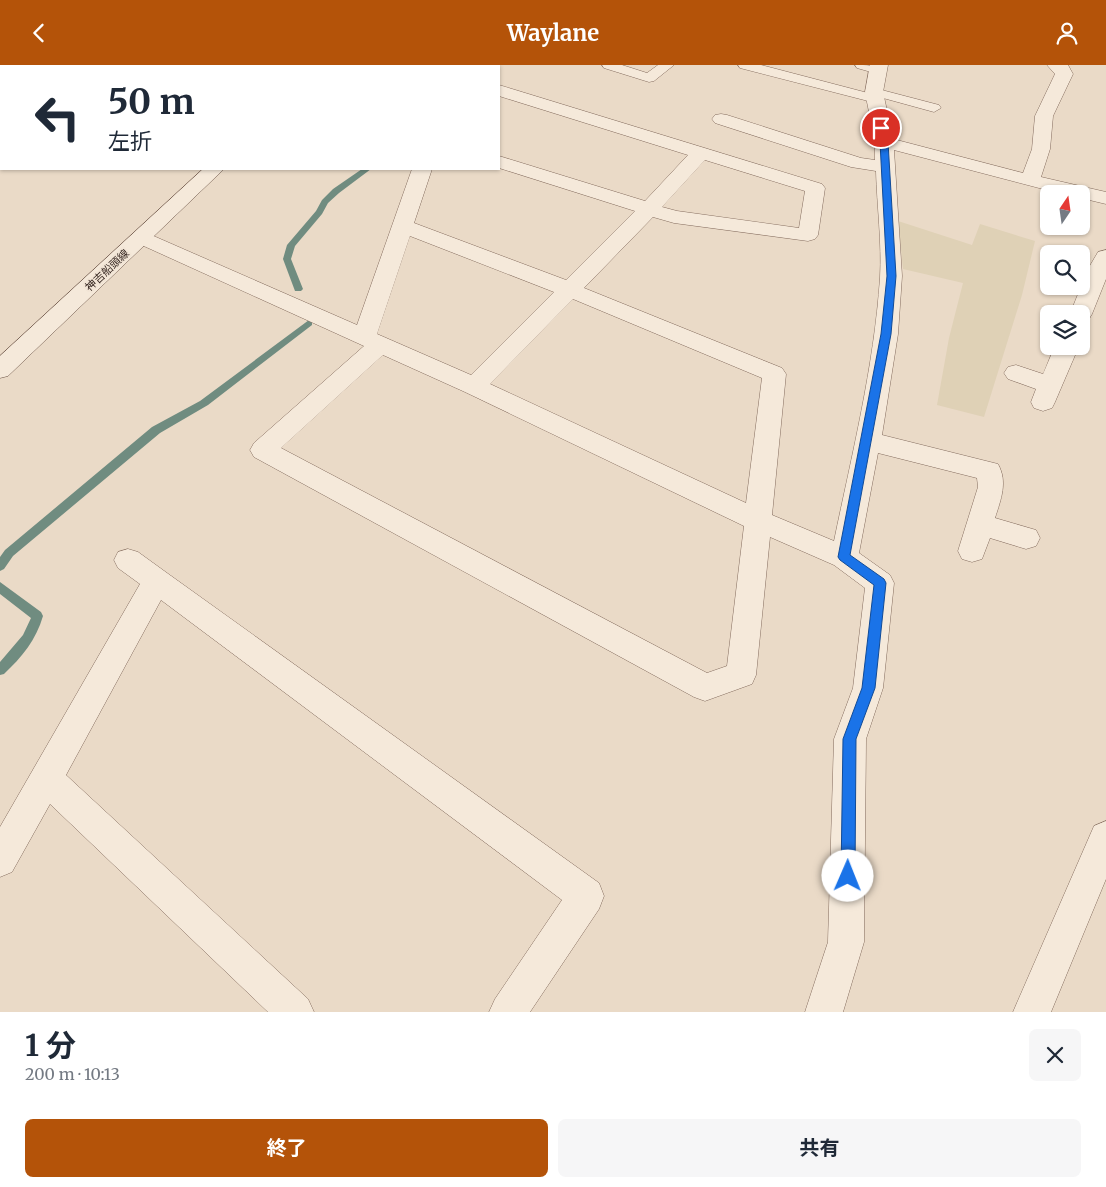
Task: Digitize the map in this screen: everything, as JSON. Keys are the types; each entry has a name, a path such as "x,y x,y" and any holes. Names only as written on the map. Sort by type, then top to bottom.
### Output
{"street":[{"path":"1030,180 1041,149 1044,116 1064,74 1061,67 1056,65"},
{"path":"844,557 868,441 886,334 891,276 884,142 875,95 873,67"},
{"path":"500,90 816,188 808,235 674,217 500,162"},
{"path":"721,119 858,163 885,167"},
{"path":"884,142 1106,198"},
{"path":"474,386 648,210 701,153"},
{"name":"神吉船頭線","path":"0,370 213,170"},
{"path":"403,226 570,290 774,375 741,675 705,687 263,450 372,340 403,226 422,170"},
{"path":"142,238 474,386 757,520 844,557 880,583 868,688 850,739 846,942 824,1012"},
{"path":"1089,305 1099,293 1099,269 1106,257"},
{"path":"1016,373 1046,394 1063,355"},
{"path":"868,441 989,471 991,487 972,551"},
{"path":"980,524 1026,538"},
{"path":"128,560 586,896 508,1012"},
{"path":"0,860 157,581"},
{"path":"46,778 295,1012"},
{"path":"1032,1012 1106,838"}],"lane":[{"path":"609,65 649,78 667,65"},
{"path":"745,65 934,108"}],"shaded area":[{"path":"898,221 972,245 980,224 1035,241 1022,295 984,417 937,405 949,338 963,283 903,269"}],"waterway":[{"path":"298,289 287,259 291,245 325,202 336,191 366,170"},
{"path":"0,566 9,553 156,430 204,403 309,323"},
{"path":"0,587 37,616 28,639 0,670"}],"route":[{"path":"848,876 850,739 868,688 880,583 844,557 868,441 886,334 891,276 884,142 881,128"}]}
